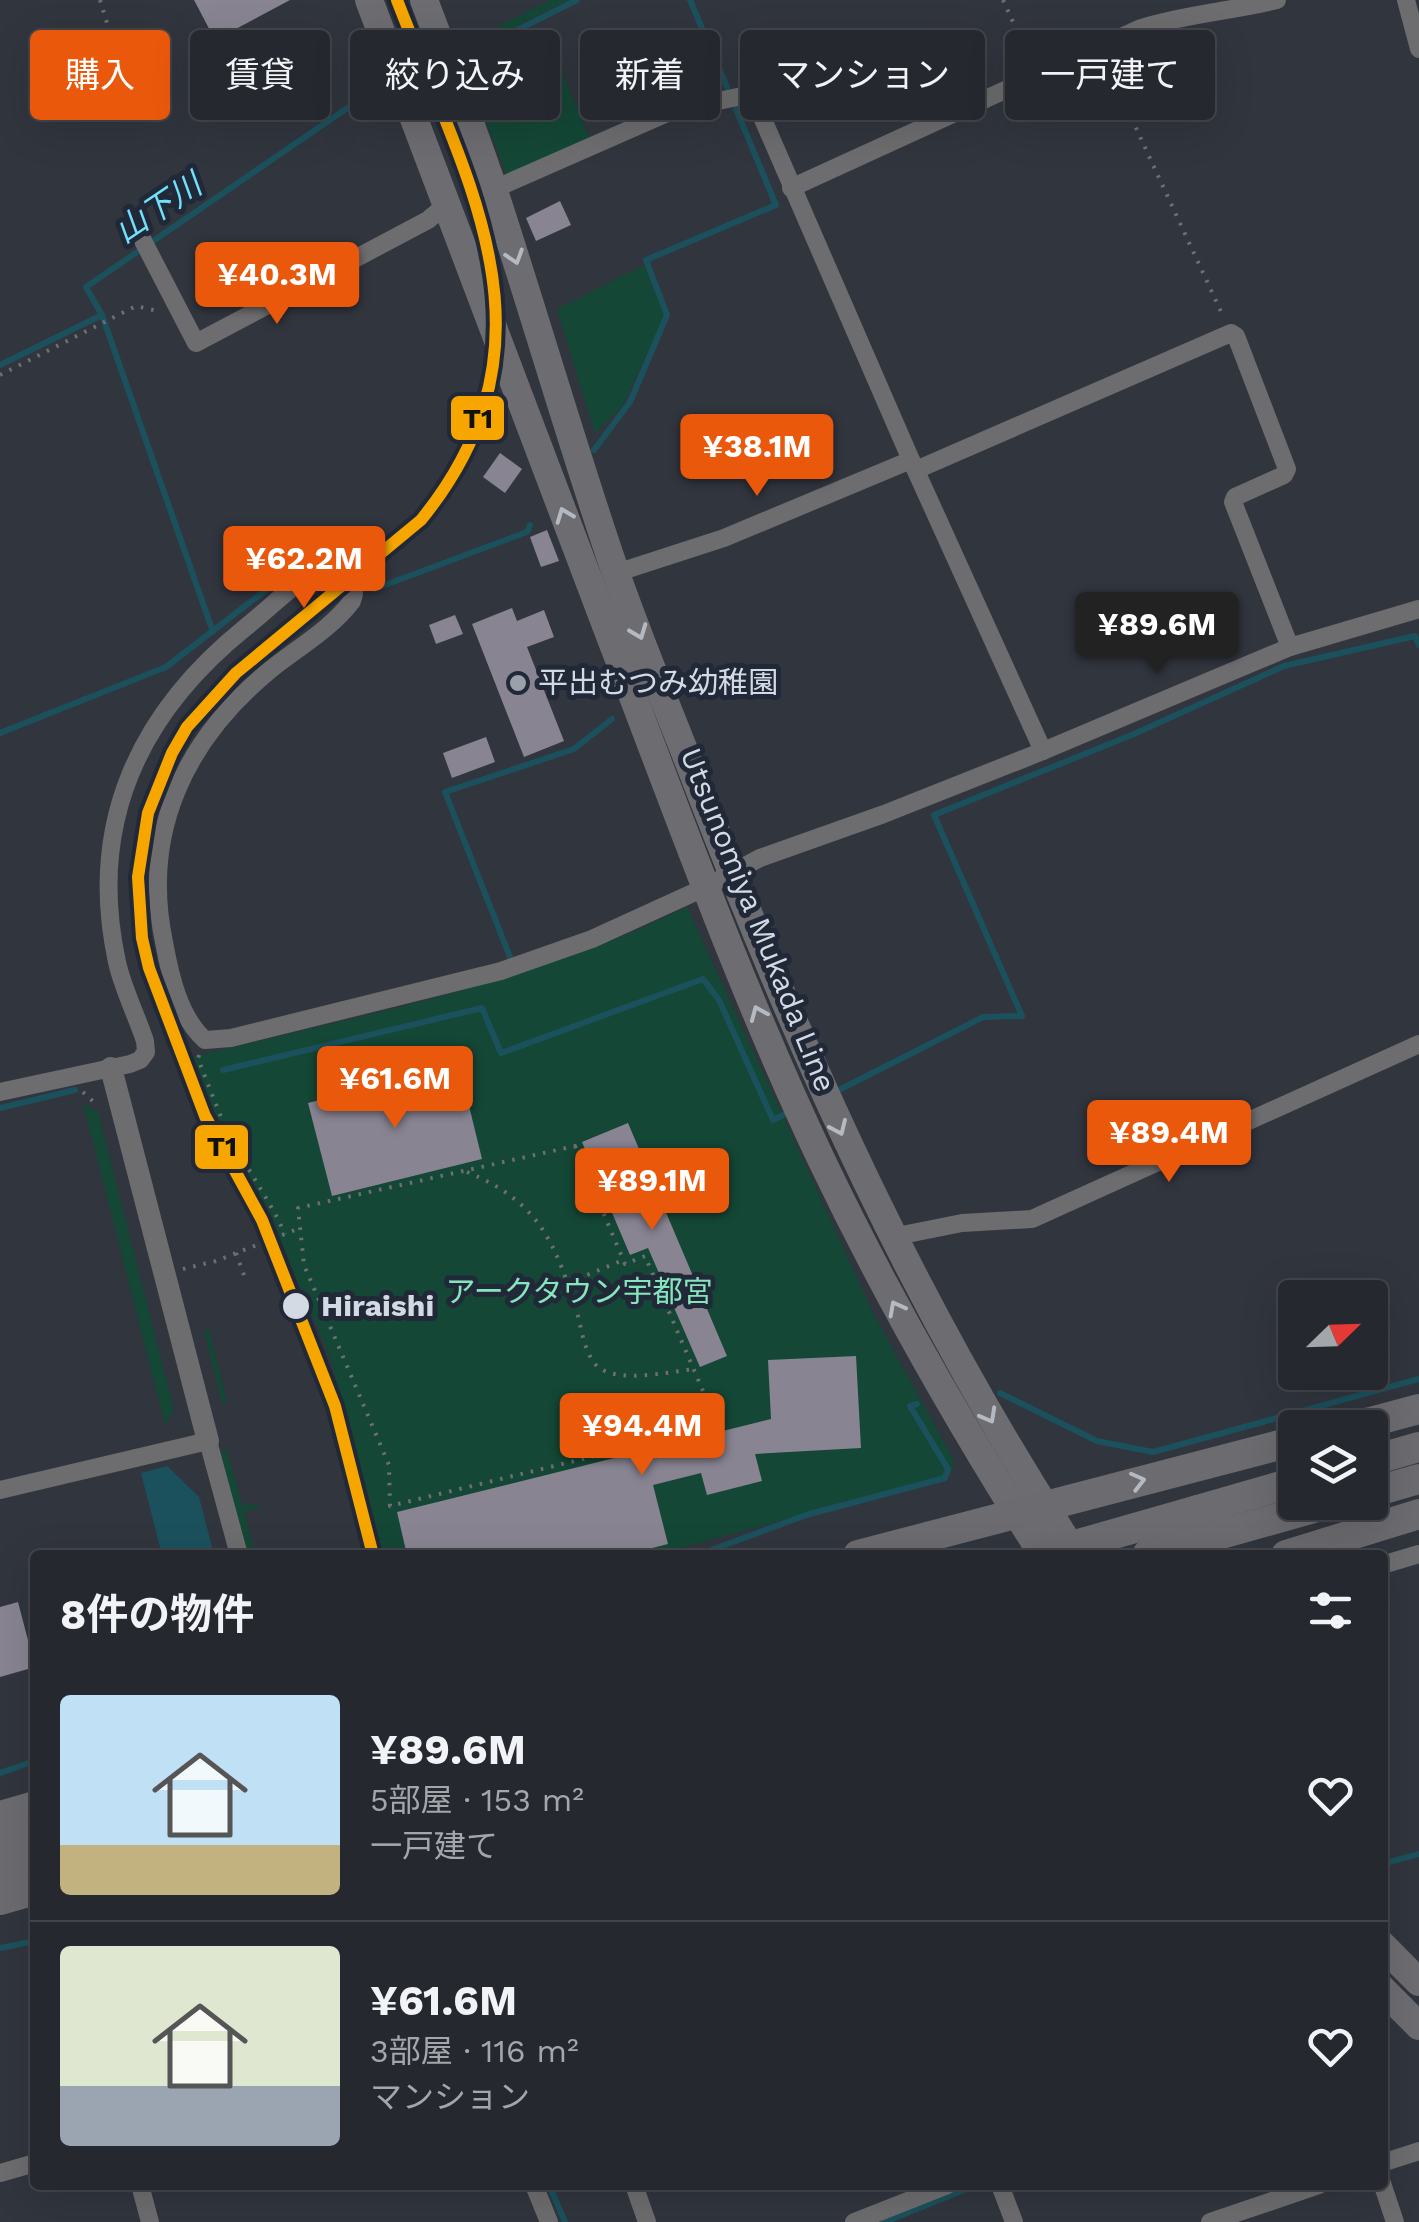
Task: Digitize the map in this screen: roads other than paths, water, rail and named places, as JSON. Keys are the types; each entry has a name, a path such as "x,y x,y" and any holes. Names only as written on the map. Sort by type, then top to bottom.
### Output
{"highway":[{"path":"1388,1417 1419,1409"},
{"path":"877,1550 1278,1445"},
{"path":"1388,1456 1419,1447"},
{"path":"1388,1488 1419,1479"},
{"path":"1156,1550 1278,1490"},
{"path":"1067,1550 1278,1512"},
{"path":"1302,1550 1419,1514"},
{"path":"0,1816 30,1807"},
{"path":"0,1841 30,1833"},
{"path":"0,1871 30,1862"},
{"path":"0,1900 30,1891"}],"main road":[{"name":"Utsunomiya Mukada Line","path":"369,0 706,887 813,1140 923,1358 1030,1509 1071,1550"},
{"name":"Utsunomiya Mukada Line","path":"424,0 494,189 616,573 731,872 798,1037 892,1237 1010,1454 1040,1550"},
{"path":"1388,1951 1419,1982"},
{"path":"1388,1995 1419,2026"}],"street":[{"path":"791,188 1099,48 1174,18 1277,0"},
{"path":"1406,0 1419,49"},
{"path":"494,189 674,110 752,94 913,465 1043,751"},
{"path":"140,234 196,343 428,220 447,204"},
{"path":"616,573 724,538 913,465 1231,334 1236,336 1287,469 1284,475 1234,497 1234,502 1290,647"},
{"path":"0,1092 111,1068 140,1060 146,1052 118,964 108,886 113,835 125,788 142,745 169,703 200,667 316,570 333,565 342,567 355,584 352,602 242,694 216,722 174,793 162,834 159,917 188,1020 205,1040 231,1038 501,971 592,938 731,872 1043,751 1290,647 1419,608"},
{"path":"892,1237 962,1222 1032,1219 1419,1044"},
{"path":"111,1068 238,1550"},
{"path":"0,1490 208,1441"},
{"path":"1388,1563 1419,1554"},
{"path":"1388,2162 1419,2151"},
{"path":"0,2172 30,2164"},
{"path":"141,2190 150,2222"},
{"path":"536,2190 550,2222"},
{"path":"636,2190 647,2222"},
{"path":"854,2222 935,2190"},
{"path":"1002,2190 1014,2222"},
{"path":"1210,2222 1304,2190"},
{"path":"1384,2190 1395,2222"}],"water":[{"path":"167,1466 199,1497 213,1550 161,1550 141,1473"}],"waterway":[{"name":"山下川","path":"517,30 577,0"},
{"path":"690,0 727,87"},
{"name":"山下川","path":"0,365 102,315 86,287 350,107"},
{"path":"594,450 630,402 667,315 646,260 776,205 736,109"},
{"path":"102,315 213,632"},
{"path":"374,589 527,532 530,525"},
{"path":"0,733 166,667 328,542"},
{"path":"841,1089 983,1017 1022,1016 934,815 1134,734 1284,666 1415,636 1419,645"},
{"path":"512,962 445,792 574,749 612,719"},
{"path":"223,1070 482,1008 501,1053 703,979 719,1000 773,1120 783,1115"},
{"path":"0,1108 75,1090"},
{"path":"1000,1393 1097,1441 1153,1452 1419,1379"},
{"path":"712,1550 806,1515 945,1478 948,1469 910,1406 917,1404"},
{"path":"0,1773 30,1763"},
{"path":"1388,1862 1419,1854"},
{"path":"0,1948 30,1942"},
{"path":"551,2190 565,2222"},
{"path":"885,2222 964,2190"}],"place":[{"name":"平出むつみ幼稚園","path":"518,683"},
{"name":"Hiraishi","path":"296,1306"}],"park label":[{"name":"アークタウン宇都宮","path":"579,1292"}]}
